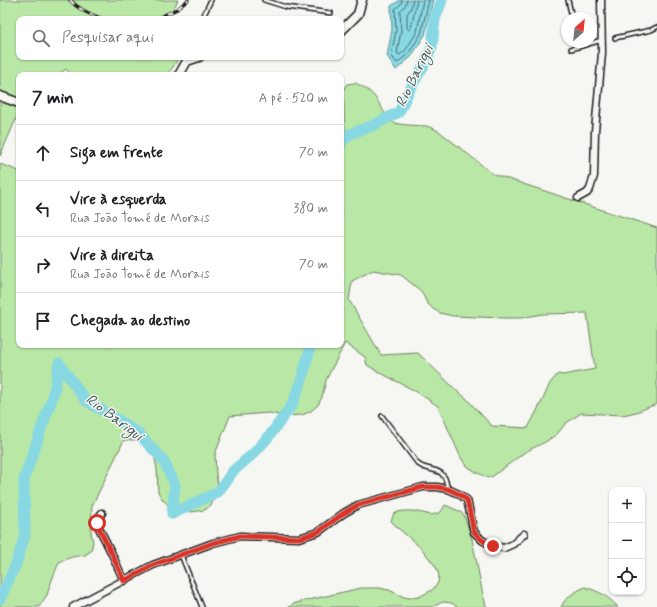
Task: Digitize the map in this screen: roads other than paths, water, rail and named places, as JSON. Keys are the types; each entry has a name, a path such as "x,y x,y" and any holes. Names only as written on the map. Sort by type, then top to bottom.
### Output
{"street":[{"path":"344,29 358,14 362,0"},
{"path":"578,198 587,193 590,189 594,176 595,131 602,53 601,0"},
{"path":"180,72 186,60"},
{"path":"0,96 16,102"},
{"path":"73,607 153,565 213,543 240,536 299,538 318,532 344,513 358,505 423,487 448,489 467,500 474,532 482,540 493,546 504,548 513,544 524,534"},
{"path":"102,513 97,519 97,523 124,581"}],"lane":[{"path":"203,16 211,0"},
{"path":"264,0 286,7 331,13"},
{"path":"568,0 571,12"},
{"path":"615,38 651,30 657,27"},
{"path":"571,49 602,40"},
{"path":"382,416 418,464 441,474 445,478 448,489"},
{"path":"180,555 202,607"}],"water":[{"path":"400,0 433,0 425,35 411,57 396,70 387,56 392,30 391,6"}],"waterway":[{"name":"Rio Barigui","path":"344,140 350,134 374,125 399,112 432,47 435,19 442,0"},
{"name":"Rio Barigui","path":"0,599 16,564 25,535 24,479 50,405 59,363 86,401 114,417 139,434 164,461 175,485 172,514 218,492 233,471 254,453 270,435 292,405 301,382 310,348"}],"railway":[{"path":"70,0 93,16"},
{"path":"162,16 177,9 188,0"}]}
